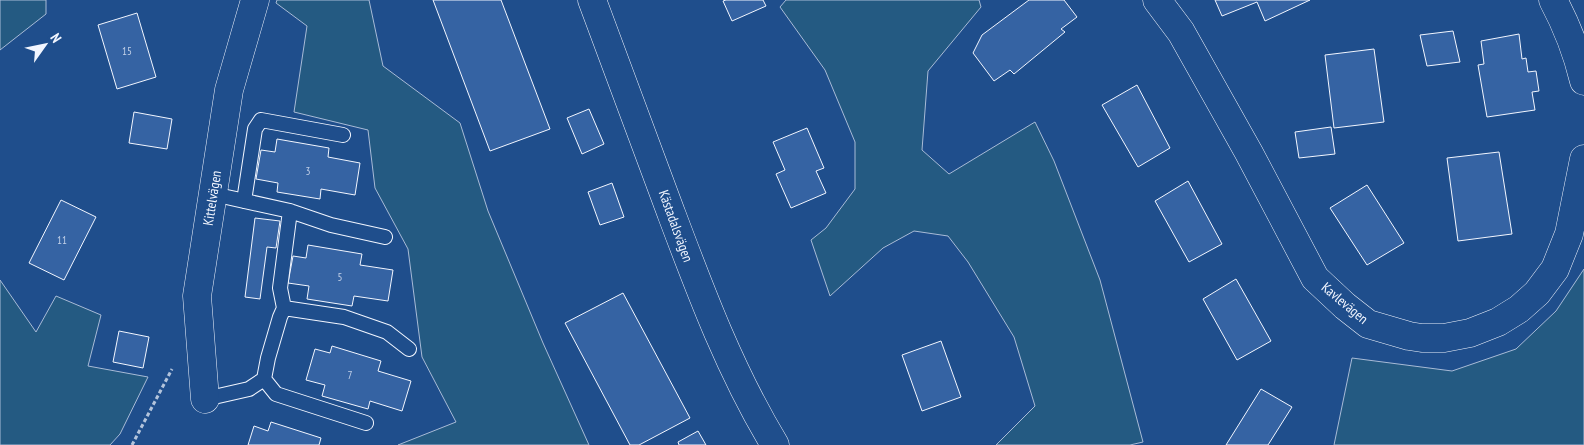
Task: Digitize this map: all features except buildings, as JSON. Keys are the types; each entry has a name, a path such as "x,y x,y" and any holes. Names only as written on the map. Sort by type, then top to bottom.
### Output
{"street":[{"name":"Kittelvägen","path":"205,399 196,296 229,90 255,0"},
{"name":"Kästadalsvägen","path":"592,0 701,294 731,360 775,445"},
{"name":"Kavlevägen","path":"1157,0 1181,32 1249,153 1315,278 1368,324 1408,336 1444,338 1470,333 1498,322 1518,309 1537,293 1555,269 1569,234 1584,159"},
{"path":"1553,0 1567,26 1578,56 1584,81"}],"lane":[{"path":"244,201 255,129 261,120 343,135"},
{"path":"213,194 290,211 331,225 385,237"},
{"path":"205,399 250,389 264,379 268,358 284,308 280,288 290,211"},
{"path":"284,308 353,320 387,332 409,349"},
{"path":"264,379 276,394 366,423"}],"path":[{"path":"132,445 172,368 203,366"}],"shaded area":[{"path":"0,0 46,0 46,14 0,50"},
{"path":"277,0 369,0 383,66 460,123 488,211 543,343 589,445 398,445 456,422 422,357 408,249 375,188 368,130 294,112 307,26 276,3"},
{"path":"786,0 979,0 981,7 928,71 922,150 949,174 1035,122 1054,161 1100,280 1143,442 1130,445 996,445 1035,406 1014,337 968,262 948,236 914,231 883,248 830,296 811,240 826,228 855,189 855,142 825,70 780,7"},
{"path":"1584,269 1584,445 1334,445 1352,358 1452,371 1516,349 1556,311"},
{"path":"0,280 36,332 56,296 101,315 88,366 148,377 120,434 110,445 0,445"}]}
